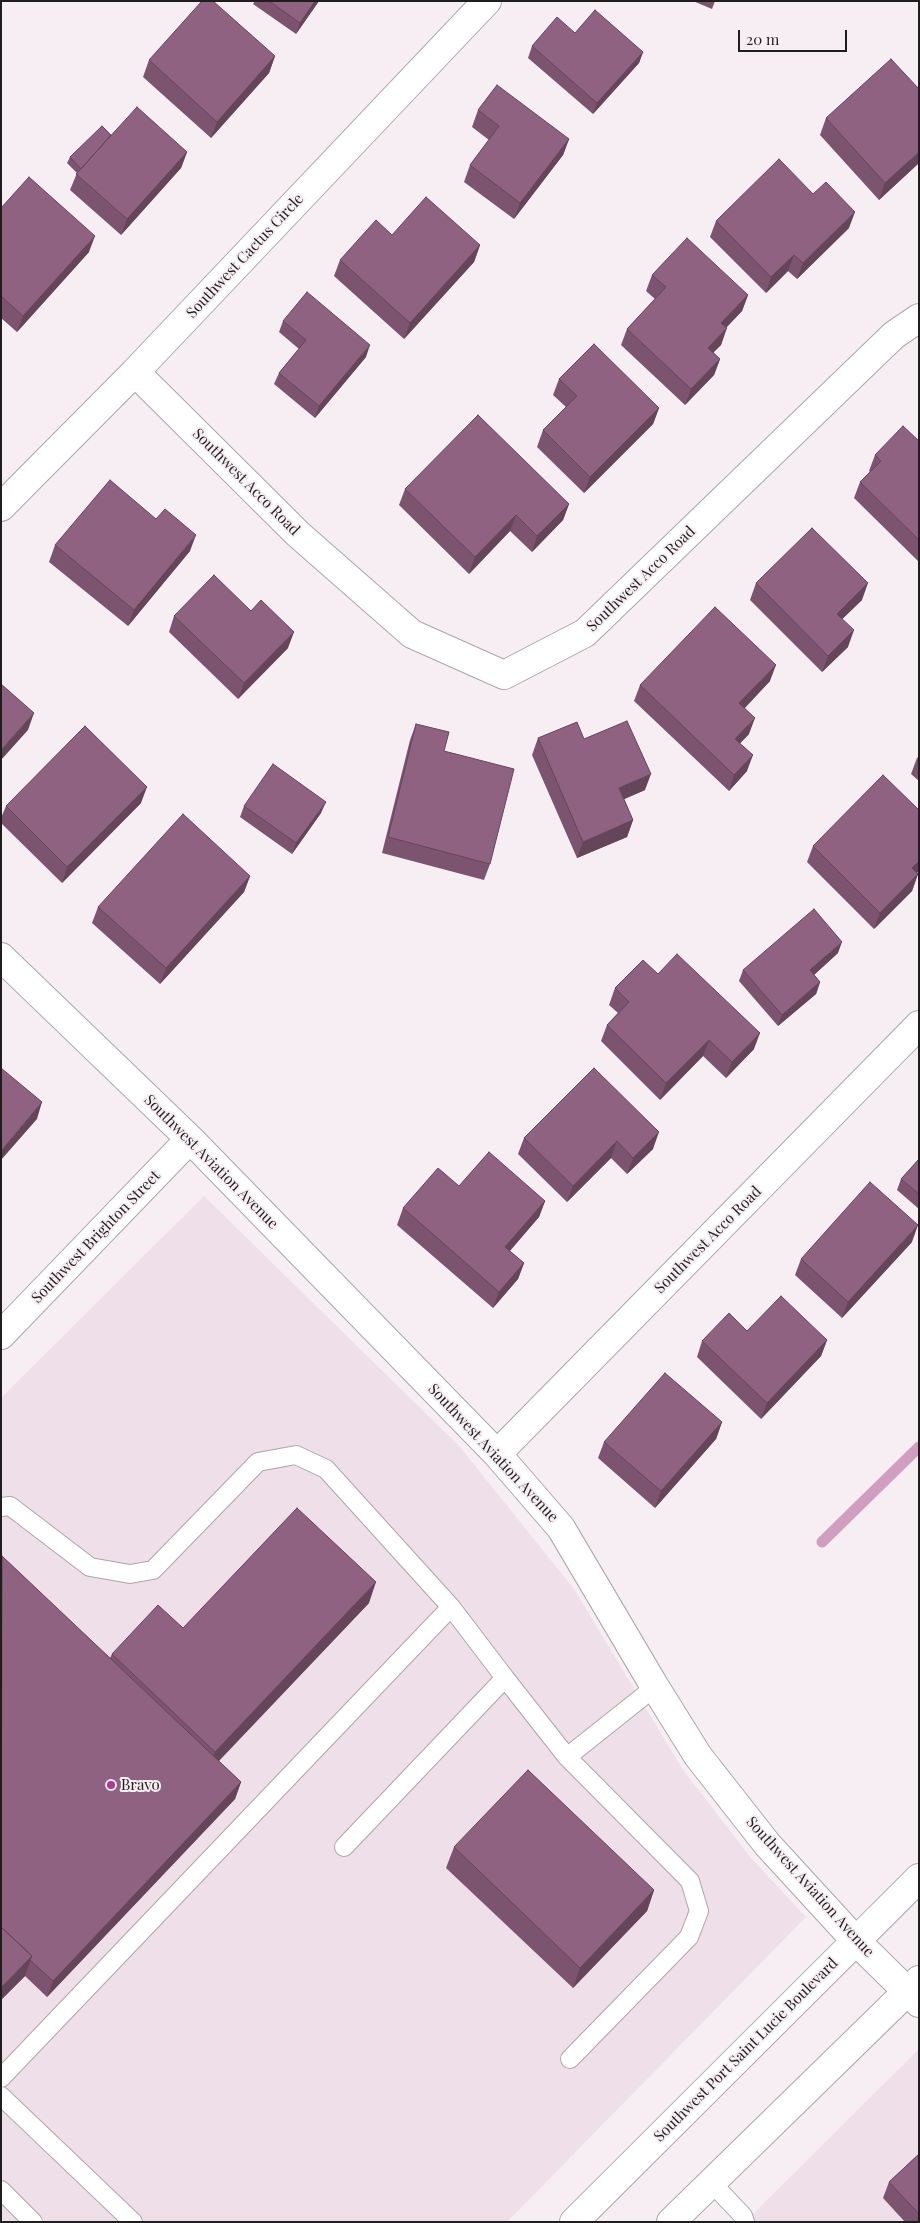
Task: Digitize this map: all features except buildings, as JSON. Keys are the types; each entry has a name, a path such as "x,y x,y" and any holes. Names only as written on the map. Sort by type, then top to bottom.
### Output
{"street":[{"name":"Southwest Cactus Circle","path":"1,508 135,372 487,1"},
{"name":"Southwest Acco Road","path":"135,372 298,534 412,634 504,674 586,633 894,335 919,318"},
{"name":"Southwest Aviation Avenue","path":"1,957 190,1139 497,1454 561,1528 698,1756 767,1844 855,1940 915,1991"},
{"name":"Southwest Acco Road","path":"497,1454 919,1025"},
{"name":"Southwest Brighton Street","path":"1,1335 190,1139"},
{"name":"Southwest Port Saint Lucie Boulevard","path":"574,2222 919,1878"},
{"path":"671,2222 711,2182 915,1991"}],"lane":[{"path":"1,1508 10,1506 90,1568 130,1574 153,1570 258,1462 296,1455 326,1469 452,1607 567,1757 690,1881 699,1911 689,1937 570,2058"},
{"path":"1,2078 452,1607"},
{"path":"344,1847 505,1678"},
{"path":"567,1757 655,1687"},
{"path":"1,2096 133,2222"},
{"path":"711,2182 744,2219"},
{"path":"1,2190 33,2222"}],"shaded area":[{"path":"204,1196 460,1447 574,1589 683,1770 751,1858 806,1917 507,2222 1,2222 1,1398"},
{"path":"919,2049 919,2222 745,2222"}],"waterway":[{"path":"822,1542 919,1447"}],"place":[{"name":"Bravo","path":"111,1785"}]}
